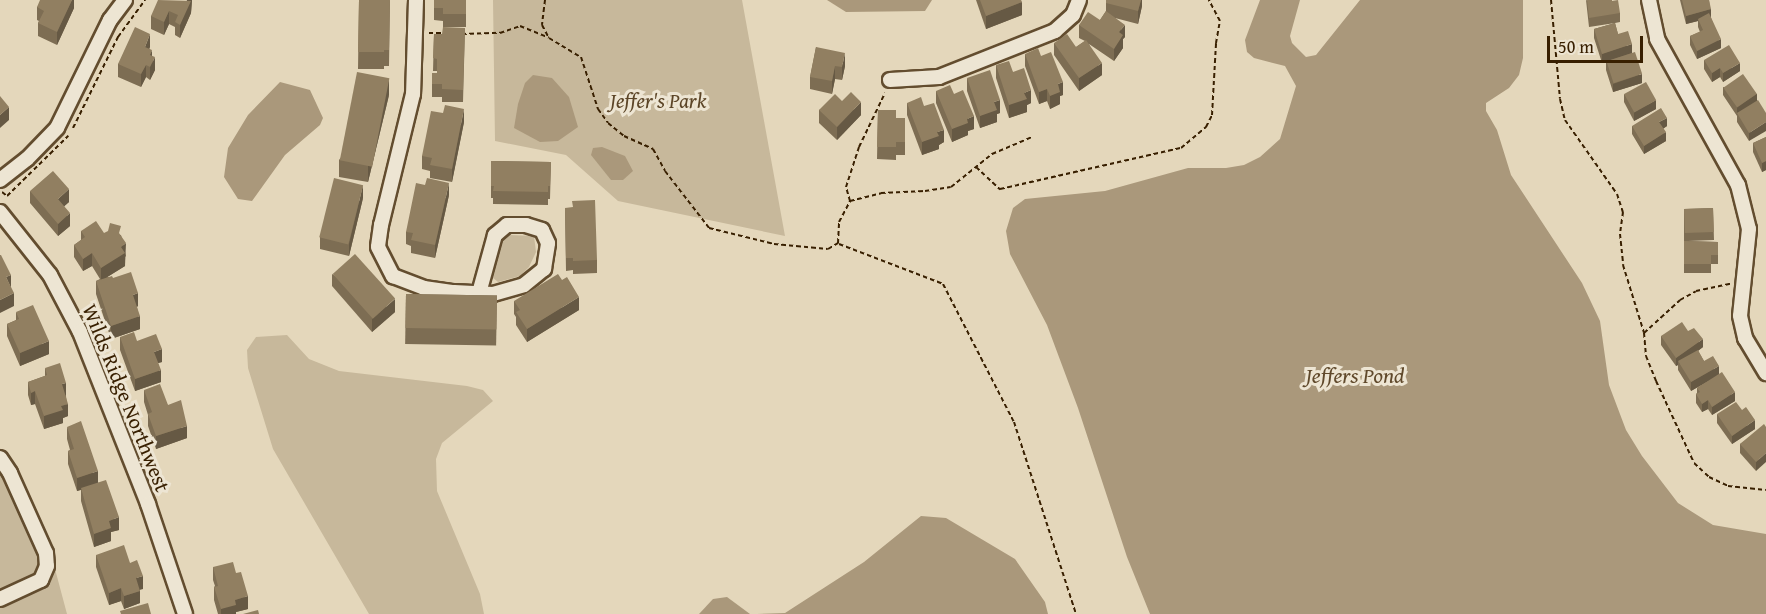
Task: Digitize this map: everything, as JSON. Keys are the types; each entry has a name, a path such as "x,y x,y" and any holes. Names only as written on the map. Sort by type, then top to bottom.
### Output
{"street":[{"path":"0,180 27,159 57,129 110,20 125,0"},
{"path":"416,0 413,93 381,225 378,248 393,276 424,288 479,293 493,294 524,285 544,269 548,243 542,230 526,225 507,225 495,234 479,293"},
{"path":"890,80 939,77 1055,31 1073,15 1079,0"},
{"path":"1648,0 1657,39 1671,70 1719,148 1737,185 1749,229 1740,316 1745,338 1766,373"},
{"name":"Wilds Ridge Northwest","path":"0,212 50,275 80,332 148,504 185,614"},
{"path":"0,458 10,473 46,553 47,566 41,580 0,599"}],"path":[{"path":"545,0 542,25 549,38"},
{"path":"976,167 1000,189 1181,148 1206,127 1212,115 1216,43 1220,21 1209,0"},
{"path":"1551,0 1560,99 1565,120 1617,194 1623,212 1620,234 1623,266 1644,333 1650,364 1694,463 1709,477 1728,486 1766,490"},
{"path":"457,34 500,33 520,26 549,38 581,57 598,109 608,123 624,136 653,149 664,171 709,228 774,244 828,249 838,243"},
{"path":"415,33 446,33"},
{"path":"838,243 839,222 850,201 846,187 859,147 890,80"},
{"path":"850,201 881,193 951,187 992,154 1032,136"},
{"path":"838,243 944,284 1014,422 1066,577 1076,614"},
{"path":"1644,333 1680,300 1696,291 1727,284 1744,285"}],"green space":[{"name":"Jeffer's Park","path":"493,0 742,0 785,236 618,201 566,155 495,141"},
{"path":"534,236 536,252 529,267 520,276 498,282 492,277 502,237"},
{"path":"287,335 309,359 339,371 467,386 483,390 493,401 442,443 436,459 437,491 480,594 484,614 369,614 273,449 248,368 247,350 256,337"},
{"path":"0,448 51,554 67,614 0,614"}],"water":[{"path":"827,0 932,0 925,11 846,12"},
{"name":"Jeffers Pond","path":"1260,0 1300,0 1290,36 1292,43 1306,57 1316,55 1360,0 1523,0 1523,58 1519,75 1509,88 1486,103 1486,111 1497,130 1511,175 1582,283 1600,321 1609,385 1626,430 1642,456 1678,503 1713,525 1766,534 1766,614 1150,614 1127,557 1078,408 1047,325 1010,254 1006,231 1013,208 1025,199 1105,191 1188,168 1226,168 1244,165 1260,157 1280,139 1296,86 1285,66 1254,58 1247,52 1245,40"},
{"path":"533,75 552,78 569,97 578,127 558,141 540,142 514,128 518,104 525,83"},
{"path":"280,82 310,90 323,118 320,125 285,155 252,201 238,199 224,177 228,148 248,115"},
{"path":"602,147 625,156 633,171 623,180 611,180 591,155 593,148"},
{"path":"921,516 946,518 1015,559 1045,602 1048,614 757,614 785,613 864,562"},
{"path":"727,597 750,614 699,614 713,599"}],"building":[{"path":"40,0 72,0 57,32 38,23 44,11 37,7"},
{"path":"158,0 191,1 180,25 175,22 178,15 169,11 164,22 151,16"},
{"path":"359,0 390,0 389,50 358,52"},
{"path":"434,0 466,0 466,14 443,14 443,8 434,8"},
{"path":"980,0 1021,0 1022,2 986,16"},
{"path":"1106,0 1141,0 1138,11 1106,3"},
{"path":"1587,0 1618,0 1620,13 1589,18"},
{"path":"1682,0 1709,0 1711,9 1686,16"},
{"path":"1106,11 1125,25 1119,32 1123,35 1114,49 1079,25 1088,12 1100,20"},
{"path":"1709,13 1721,39 1697,51 1690,36 1703,30 1698,19"},
{"path":"1615,23 1618,34 1628,31 1632,44 1602,54 1594,29"},
{"path":"135,27 150,34 145,47 152,50 150,55 155,57 150,67 146,65 141,74 118,64"},
{"path":"443,27 465,28 463,90 442,89 442,84 432,84 432,73 437,73 437,59 433,58 434,34 442,34"},
{"path":"1067,34 1076,47 1086,40 1102,63 1079,78 1054,43"},
{"path":"1729,45 1740,63 1723,73 1720,68 1712,73 1704,60"},
{"path":"816,47 845,53 842,67 835,66 832,81 810,77"},
{"path":"1038,48 1041,56 1051,52 1063,82 1058,84 1060,92 1050,96 1047,89 1039,92 1025,54"},
{"path":"1635,52 1642,74 1614,83 1606,61"},
{"path":"1009,61 1013,72 1024,68 1031,90 1024,93 1027,99 1009,105 996,65"},
{"path":"990,70 1000,100 994,102 997,110 980,116 967,78"},
{"path":"357,72 389,78 372,167 340,160"},
{"path":"1743,74 1757,94 1737,107 1723,88"},
{"path":"1646,82 1656,100 1634,112 1624,94"},
{"path":"950,85 954,94 963,90 974,116 967,119 968,123 952,129 936,91"},
{"path":"851,92 861,102 837,127 819,110 835,94 842,101"},
{"path":"0,96 9,107 0,115"},
{"path":"921,97 924,106 934,103 944,130 937,132 939,136 922,142 907,103"},
{"path":"1758,100 1766,113 1766,122 1749,133 1737,113"},
{"path":"445,105 464,109 452,169 430,165 432,158 422,156 431,111 443,113"},
{"path":"1661,108 1667,118 1659,122 1666,132 1644,146 1632,126"},
{"path":"878,110 896,110 896,118 905,118 905,142 896,142 896,147 877,147"},
{"path":"1766,137 1766,161 1762,163 1753,143"},
{"path":"491,161 551,162 548,192 493,191"},
{"path":"53,171 69,189 58,199 70,213 58,224 30,191"},
{"path":"334,178 363,185 348,244 319,237"},
{"path":"427,178 449,183 435,245 411,240 413,233 406,232 416,183 425,185"},
{"path":"595,200 597,260 573,261 573,258 566,258 565,208 573,207 572,201"},
{"path":"1713,208 1714,232 1685,233 1684,209"},
{"path":"96,221 104,233 108,231 110,223 121,226 119,233 126,243 121,247 125,253 101,268 92,253 83,259 74,245 85,237 81,231"},
{"path":"1684,241 1718,242 1718,255 1711,255 1711,264 1684,264"},
{"path":"355,254 395,299 373,319 333,274"},
{"path":"0,255 11,275 6,277 14,293 0,300"},
{"path":"131,272 138,293 133,295 140,316 111,326 96,281"},
{"path":"558,274 562,280 567,277 579,297 527,329 516,312 520,310 514,301"},
{"path":"406,294 497,296 496,330 405,328"},
{"path":"33,305 49,341 20,353 7,324 19,319 16,312"},
{"path":"1682,322 1688,331 1694,328 1703,339 1676,358 1661,336"},
{"path":"134,332 137,341 156,334 162,349 154,352 161,370 135,379 120,337"},
{"path":"1698,350 1704,361 1713,356 1719,366 1691,382 1678,361"},
{"path":"60,363 66,383 62,384 68,404 61,406 63,410 44,416 35,391 31,393 28,382 47,375 45,368"},
{"path":"1722,372 1735,392 1712,407 1708,400 1702,404 1696,394 1700,392 1697,388"},
{"path":"160,384 168,405 181,400 187,426 156,436 148,414 152,412 144,390"},
{"path":"1736,402 1742,410 1746,407 1755,420 1732,436 1717,414"},
{"path":"81,421 98,471 77,478 68,451 74,449 67,427"},
{"path":"1764,424 1766,453 1756,462 1740,444"},
{"path":"106,480 119,517 109,521 111,528 94,534 81,488"},
{"path":"124,545 130,563 137,560 143,576 136,578 140,591 124,596 121,588 109,593 96,555"},
{"path":"233,562 236,573 241,572 248,596 235,600 236,605 221,609 214,587 218,586 213,567"},
{"path":"148,603 151,614 121,614 120,611"},
{"path":"258,610 259,614 243,614"}]}
